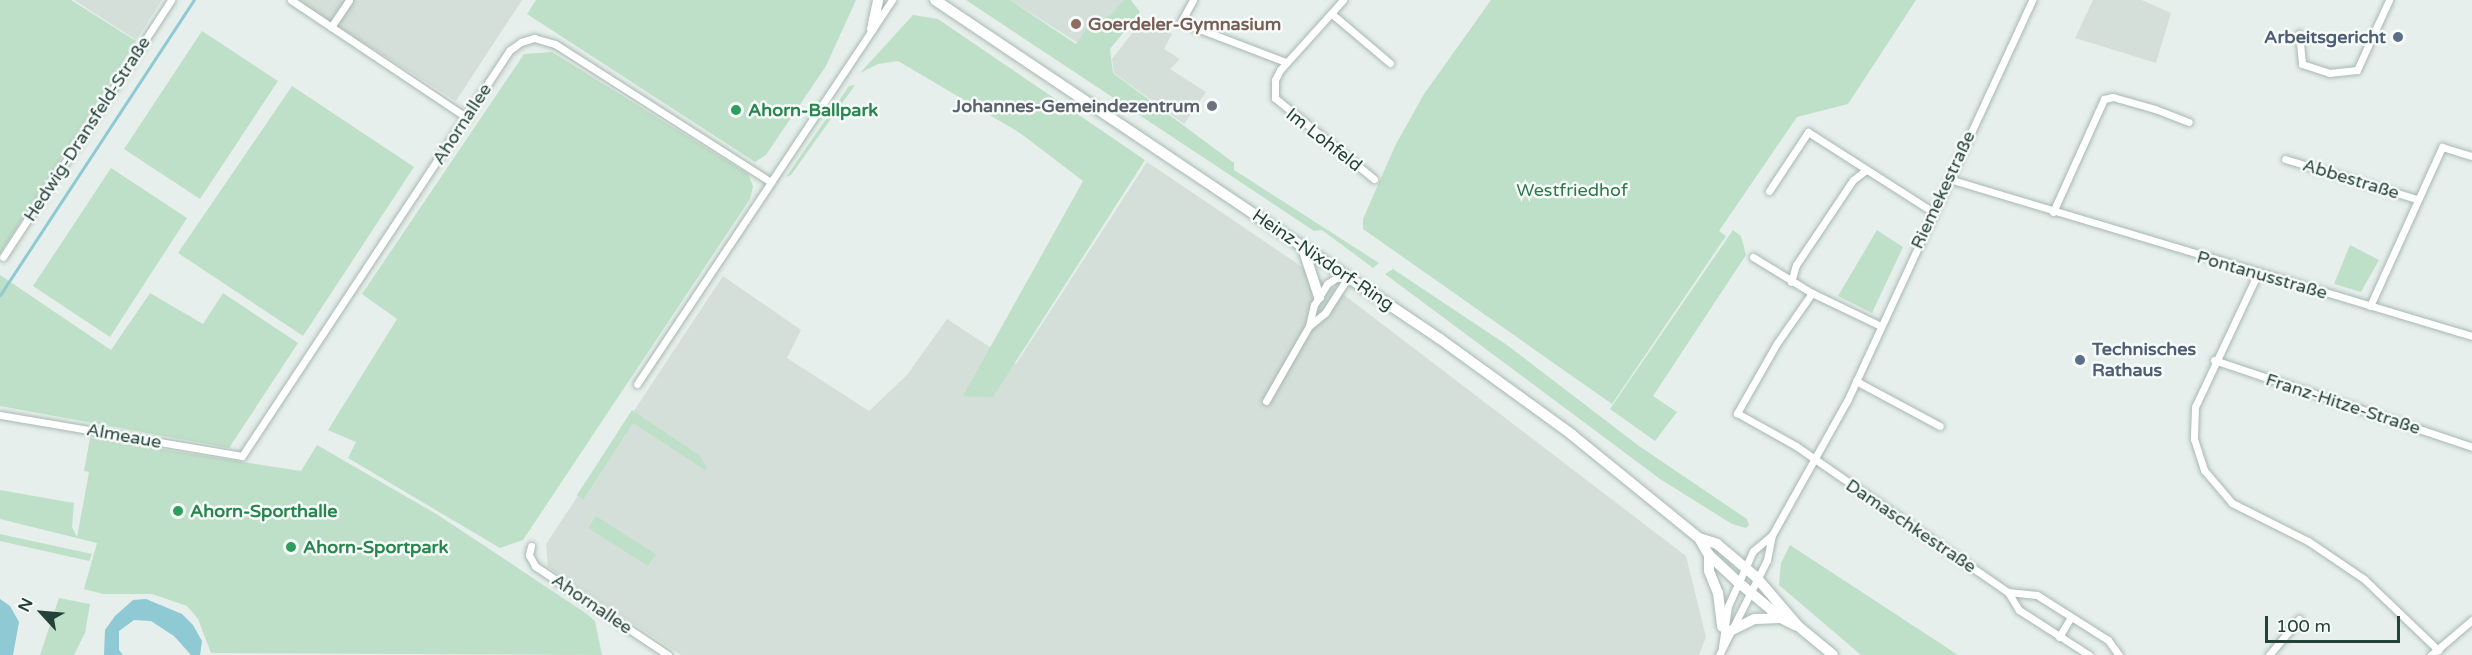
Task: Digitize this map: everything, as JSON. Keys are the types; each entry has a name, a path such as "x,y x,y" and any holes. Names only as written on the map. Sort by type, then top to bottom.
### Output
{"main road":[{"path":"872,29 878,0"},
{"name":"Heinz-Nixdorf-Ring","path":"935,0 1302,245 1571,434 1699,537 1717,544 1756,577 1798,626 1833,655"},
{"path":"1302,245 1319,297"},
{"name":"Heinz-Nixdorf-Ring","path":"1699,537 1709,555 1749,592 1781,618 1798,626"},
{"path":"1709,555 1709,571 1718,593 1727,629 1755,619 1781,618"}],"street":[{"name":"Hedwig-Dransfeld-Straße","path":"3,257 171,0"},
{"path":"291,0 467,118"},
{"path":"331,27 349,0"},
{"path":"637,384 892,0"},
{"path":"1193,0 1180,22 1286,62"},
{"name":"Im Lohfeld","path":"1343,0 1286,62 1274,87 1279,105 1374,179"},
{"name":"Riemekestraße","path":"1727,629 1772,547 1772,535 1856,381 2032,0"},
{"path":"2299,34 2302,64 2329,73 2358,70 2389,0"},
{"path":"1332,14 1390,63"},
{"name":"Ahornallee","path":"247,453 510,50 527,40 544,40 771,182"},
{"path":"2053,212 2104,99 2113,98 2155,109 2188,122"},
{"path":"1770,191 1808,132 1933,212"},
{"name":"Abbestraße","path":"2370,306 2442,147 2472,156"},
{"name":"Abbestraße","path":"2285,159 2417,199"},
{"path":"1791,282 1796,265 1853,180 1866,170"},
{"name":"Pontanusstraße","path":"1949,179 2472,336"},
{"path":"1753,257 1791,282 1881,326"},
{"path":"2258,273 2198,396 2194,422 2199,457 2211,482 2232,503 2308,541 2364,579 2438,650"},
{"path":"1266,401 1309,326 1319,297 1336,278 1348,277"},
{"path":"1309,326 1325,313 1348,277"},
{"name":"Damaschkestraße","path":"1812,293 1774,348 1737,413 1814,459 2008,592 2019,610 2089,655"},
{"name":"Franz-Hitze-Straße","path":"2214,360 2472,447"},
{"path":"1856,381 1940,426"},
{"name":"Almeaue","path":"0,415 230,455 247,453"},
{"name":"Riemekestraße","path":"1720,651 1738,582 1757,544 1772,535"},
{"name":"Ahornallee","path":"531,546 529,555 535,566 668,655"},
{"name":"Damaschkestraße","path":"2008,592 2028,591 2108,640 2119,655"},
{"path":"2059,637 2071,617"},
{"path":"2269,655 2299,619"},
{"path":"2431,655 2472,620"}],"shaded area":[{"path":"74,0 162,0 136,40"},
{"path":"296,0 522,0 456,101"},
{"name":"Goerdeler-Gymnasium","path":"1010,0 1123,0 1086,48"},
{"path":"2093,0 2142,0 2171,13 2156,63 2075,38"},
{"path":"1143,19 1172,34 1164,49 1180,59 1170,69 1206,92 1184,124 1114,73 1112,59"},
{"path":"1147,162 1348,298 1686,556 1706,637 1699,655 681,655 548,567 546,544 723,276 801,330 787,358 869,411 907,375 947,319 1016,364"}],"green space":[{"path":"0,0 71,0 136,41 0,254"},
{"name":"Ahorn-Ballpark","path":"536,0 856,0 826,66 766,155 755,162 527,14"},
{"path":"966,0 1010,0 1076,44 1090,24 1111,15 1123,0 1131,0 1140,12 1110,49 1113,73 1234,163 1234,170 1379,263 1373,268 1322,230 1314,231"},
{"name":"Westfriedhof","path":"1491,0 1916,0 1848,104 1797,117 1719,231 1726,236 1612,404 1363,229 1363,219 1395,146 1424,94"},
{"path":"913,15 938,19 1145,160 993,397 963,396 1083,181 1020,133 898,61 878,64 860,73"},
{"path":"202,31 278,81 200,199 124,149"},
{"path":"552,52 748,174 753,186 750,199 523,540 500,548 348,458 356,442 328,430 397,319 362,294 524,54"},
{"path":"855,85 791,175 786,177 849,86"},
{"path":"292,86 414,167 303,336 178,253"},
{"path":"111,168 187,218 110,337 33,286"},
{"path":"1733,230 1741,236 1746,255 1653,396 1677,412 1655,441 1610,409"},
{"path":"1877,230 1903,247 1872,313 1838,296"},
{"path":"2350,245 2379,260 2361,292 2334,284"},
{"path":"1393,269 1507,345 1639,446 1747,519 1749,525 1746,528 1732,524 1660,479 1385,274"},
{"path":"0,275 111,350 150,293 203,324 223,293 298,343 229,448 0,406"},
{"path":"632,410 699,455 707,467 705,470 633,423 583,500 577,495"},
{"name":"Ahorn-Sportpark","path":"90,438 301,471 317,445 438,515 587,614 595,621 602,655 211,653 198,619 187,606 152,594 103,594 84,589 97,543 0,519 0,490 74,503 72,527 77,537 89,472 84,471"},
{"path":"596,516 656,554 648,566 588,528"},
{"path":"0,534 92,554 89,561 0,541"},
{"path":"1790,545 1958,655 1861,655 1779,585 1781,563"},
{"path":"59,598 90,604 85,633 74,655 40,655"}],"water":[{"path":"0,599 10,606 19,622 13,655 0,655"},
{"path":"146,599 182,614 193,625 202,641 200,655 191,655 174,636 151,621 134,620 119,631 119,650 123,655 104,655 105,630 115,616 133,600"}],"waterway":[{"path":"0,295 194,0"}],"place":[{"name":"Goerdeler-Gymnasium","path":"1076,24"},
{"name":"Arbeitsgericht","path":"2398,37"},
{"name":"Johannes-Gemeindezentrum","path":"1212,106"},
{"name":"Ahorn-Ballpark","path":"736,110"},
{"name":"Technisches Rathaus","path":"2080,360"},
{"name":"Ahorn-Sporthalle","path":"178,511"},
{"name":"Ahorn-Sportpark","path":"291,547"}]}
